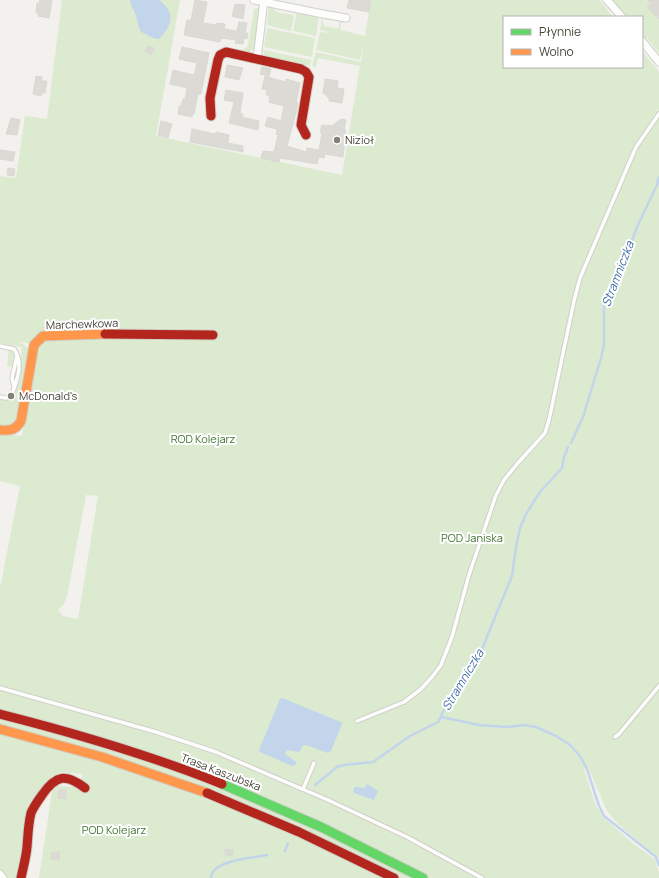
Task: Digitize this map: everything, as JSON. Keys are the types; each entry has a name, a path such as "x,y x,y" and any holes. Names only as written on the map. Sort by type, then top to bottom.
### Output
{"main road":[{"path":"211,116 210,98 219,57 226,52 301,69 306,72 309,77 301,125 306,136"},
{"name":"Marchewkowa","path":"0,430 14,430 18,427 21,421 34,345 43,336 122,334 213,335"},
{"name":"Trasa Kaszubska","path":"0,714 94,740 213,781 310,821 423,878"},
{"path":"0,729 74,748 116,761 206,793 300,832 394,878"},
{"path":"21,878 33,808 47,786 59,777 66,777 76,781 85,788"}],"street":[{"path":"254,0 346,18"},
{"path":"607,0 621,16"},
{"path":"257,59 264,1"},
{"path":"643,43 659,62"},
{"path":"0,874 4,878"}],"lane":[{"path":"357,721 404,702 421,689 441,665 452,637 471,568 496,495 504,480 545,433 551,412 580,278 636,147 659,114"},
{"path":"0,346 12,348 16,351 20,366 18,379 13,391 9,397 0,397"},
{"path":"614,737 619,734 659,686"},
{"path":"0,688 156,732 216,752 303,789 407,837 482,878"},
{"path":"303,789 314,763"}],"green space":[{"path":"62,0 180,0 156,136 342,175 360,66 318,58 316,67 312,66 316,52 361,62 364,40 360,60 316,50 320,32 328,32 320,30 322,18 324,26 338,29 340,20 342,19 340,30 365,36 371,0 600,0 612,16 503,16 503,68 643,68 643,52 659,72 659,859 619,825 607,811 588,767 584,769 596,806 604,818 635,845 655,859 659,878 39,878 53,785 82,788 82,774 61,772 53,777 33,805 19,878 6,878 0,870 0,588 20,486 0,481 0,433 22,436 37,344 45,340 217,338 217,332 47,333 34,344 20,342 28,348 16,425 0,427 0,399 9,400 14,395 20,379 22,347 0,343 0,176 16,178 25,116 47,119","holes":["86,495 98,496 78,619 63,616 58,610 63,605 67,597"]},
{"path":"612,0 659,0 659,53 647,38 645,39 643,37 643,16 625,16"},
{"path":"269,7 275,7 276,12 294,15 291,31 267,25"},
{"path":"260,8 254,48 251,51 244,53 222,48 241,51 248,46 254,9"},
{"path":"297,12 319,16 316,36 293,31"},
{"path":"267,28 315,38 312,57 264,47"},
{"path":"263,50 311,60 310,66 267,57"},
{"path":"9,349 13,351 14,355 12,367 7,366"}],"water":[{"path":"130,0 159,0 168,10 171,19 170,24 159,39 141,32"},
{"path":"282,698 341,722 342,724 331,751 328,753 306,745 302,746 300,752 287,750 285,754 296,762 295,765 292,766 260,752 259,750 280,699"},
{"path":"367,784 378,791 374,800 354,793 353,791 355,787 365,788"}],"building":[{"path":"40,0 52,0 49,18 38,16 38,13 36,12 37,3 39,3"},
{"path":"195,0 207,2 203,23 216,25 217,23 225,24 224,29 237,31 239,22 247,23 245,33 248,33 247,39 244,38 243,44 235,43 236,40 221,38 220,42 184,35 187,20 191,20"},
{"path":"349,0 371,0 369,12 347,8"},
{"path":"648,0 659,0 659,19 647,7 651,3"},
{"path":"235,4 245,5 243,19 232,16"},
{"path":"148,46 154,48 151,55 145,52"},
{"path":"182,47 209,53 201,94 198,94 192,117 178,114 179,106 181,106 183,99 185,100 187,88 170,84 173,70 194,75 197,63 179,59"},
{"path":"227,65 243,68 239,80 225,77"},
{"path":"262,67 271,69 269,76 260,74"},
{"path":"36,76 42,77 42,81 47,81 45,93 42,93 41,96 33,94"},
{"path":"265,76 285,82 286,79 300,83 296,102 298,103 296,113 287,146 306,152 307,148 319,150 322,125 332,126 341,119 346,120 344,129 346,130 343,157 325,154 324,158 319,157 317,164 280,158 279,162 261,158 263,151 274,152 278,135 276,134 277,129 265,126 268,117 281,121 284,106 269,102 270,96 266,95 267,90 262,89"},
{"path":"325,79 338,81 337,88 344,89 342,103 329,101 323,93"},
{"path":"226,90 243,93 240,113 243,114 242,117 259,121 258,130 229,123 234,102 224,100"},
{"path":"11,118 20,120 17,135 6,134"},
{"path":"161,121 172,124 168,138 158,135"},
{"path":"192,129 215,134 216,132 229,135 228,143 243,146 243,152 190,142"},
{"path":"0,150 15,152 13,161 0,159"},
{"path":"8,168 15,169 14,176 7,175"},
{"path":"59,790 66,790 66,799 58,798"},
{"path":"225,849 233,850 232,856 225,855"},
{"path":"52,852 60,852 59,860 51,859"}],"waterway":[{"name":"Stramniczka","path":"571,443 583,417 601,358 604,345 604,306 610,288 629,249 637,227 657,185 659,177"},
{"name":"Stramniczka","path":"315,785 337,767 373,762 410,736 438,722 442,713 452,701 469,670 478,659 512,576 520,528 526,514 540,492 562,468 568,447"},
{"name":"Stramniczka","path":"441,717 479,725 508,727 524,725 536,727 556,736 570,745 580,756 587,769 599,806 604,816 656,857 659,865"},
{"path":"285,851 288,843"},
{"path":"211,878 213,872 218,867 225,864 267,855"}],"traffic: fast":[{"path":"222,784 321,827 423,878"}],"traffic: slow":[{"path":"0,430 12,429 21,421 34,345 43,336 105,334"},
{"path":"0,729 102,757 207,793"}],"traffic: jam":[{"path":"211,116 210,98 218,60 220,55 226,52 301,69 306,72 309,77 301,125 306,135"},
{"path":"105,334 213,335"},
{"path":"0,714 112,745 195,773 222,784"},
{"path":"21,878 27,851 31,813 42,795 52,783 62,778 72,780 85,788"},
{"path":"207,793 299,832 394,878"}],"place":[{"name":"Nizioł","path":"337,140"},
{"name":"McDonald's","path":"11,396"}],"park label":[{"name":"ROD Kolejarz","path":"203,439"},
{"name":"POD Janiska","path":"472,538"},
{"name":"POD Kolejarz","path":"114,830"}]}
